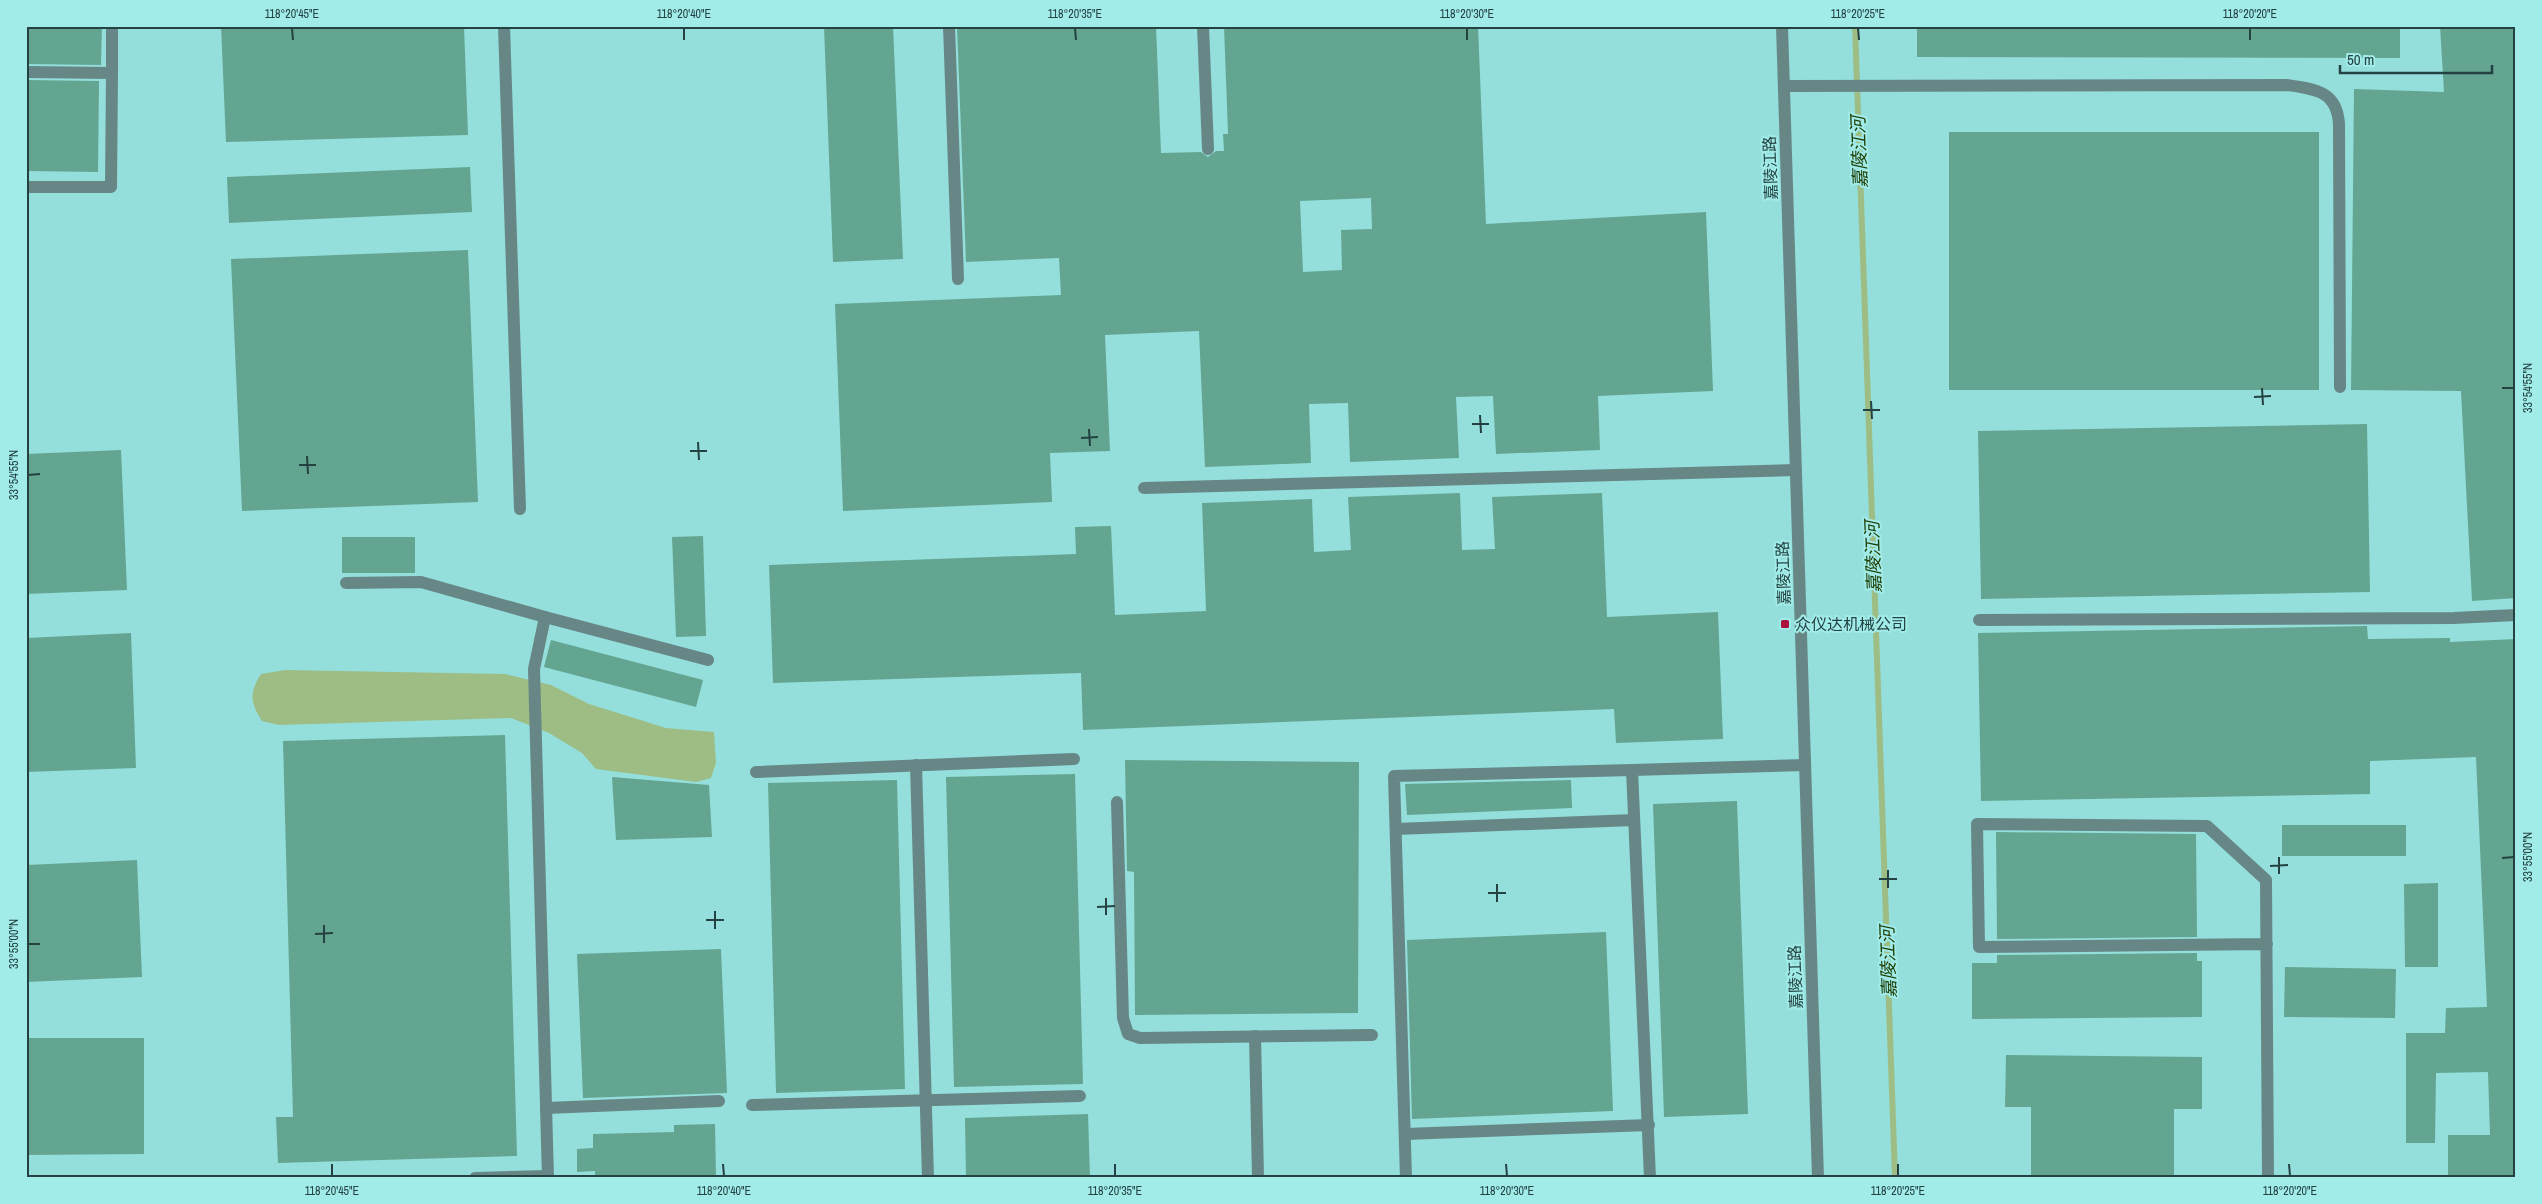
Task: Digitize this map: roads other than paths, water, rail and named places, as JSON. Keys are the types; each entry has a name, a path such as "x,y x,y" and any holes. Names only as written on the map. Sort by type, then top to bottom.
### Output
{"street":[{"path":"26,188 111,187 112,26"},
{"path":"504,26 520,509"},
{"path":"949,26 958,279"},
{"path":"1204,26 1208,149"},
{"name":"嘉陵江路","path":"1782,26 1818,1178"},
{"path":"26,72 112,73"},
{"path":"1784,86 2287,85 2312,88 2329,97 2338,111 2339,124 2340,387"},
{"path":"1144,488 1796,470"},
{"path":"346,582 421,582 708,660"},
{"path":"1979,620 2454,618 2516,615"},
{"path":"475,1178 548,1177 534,669 545,617"},
{"path":"756,772 1074,759"},
{"path":"1406,1178 1394,776 1805,764"},
{"path":"916,765 928,1178"},
{"path":"1632,770 1650,1178"},
{"path":"1117,802 1123,1018 1128,1034 1140,1038 1372,1034"},
{"path":"1396,829 1634,820"},
{"path":"2267,944 1979,947 1977,824 2208,826 2266,880 2267,944 2268,1178"},
{"path":"1255,1036 1258,1178"},
{"path":"752,1105 1080,1096"},
{"path":"546,1108 719,1101"},
{"path":"1405,1134 1649,1125"}],"waterway":[{"name":"嘉陵江河","path":"1855,26 1895,1178"}],"place":[{"name":"众仪达机械公司","path":"1785,624"}]}
